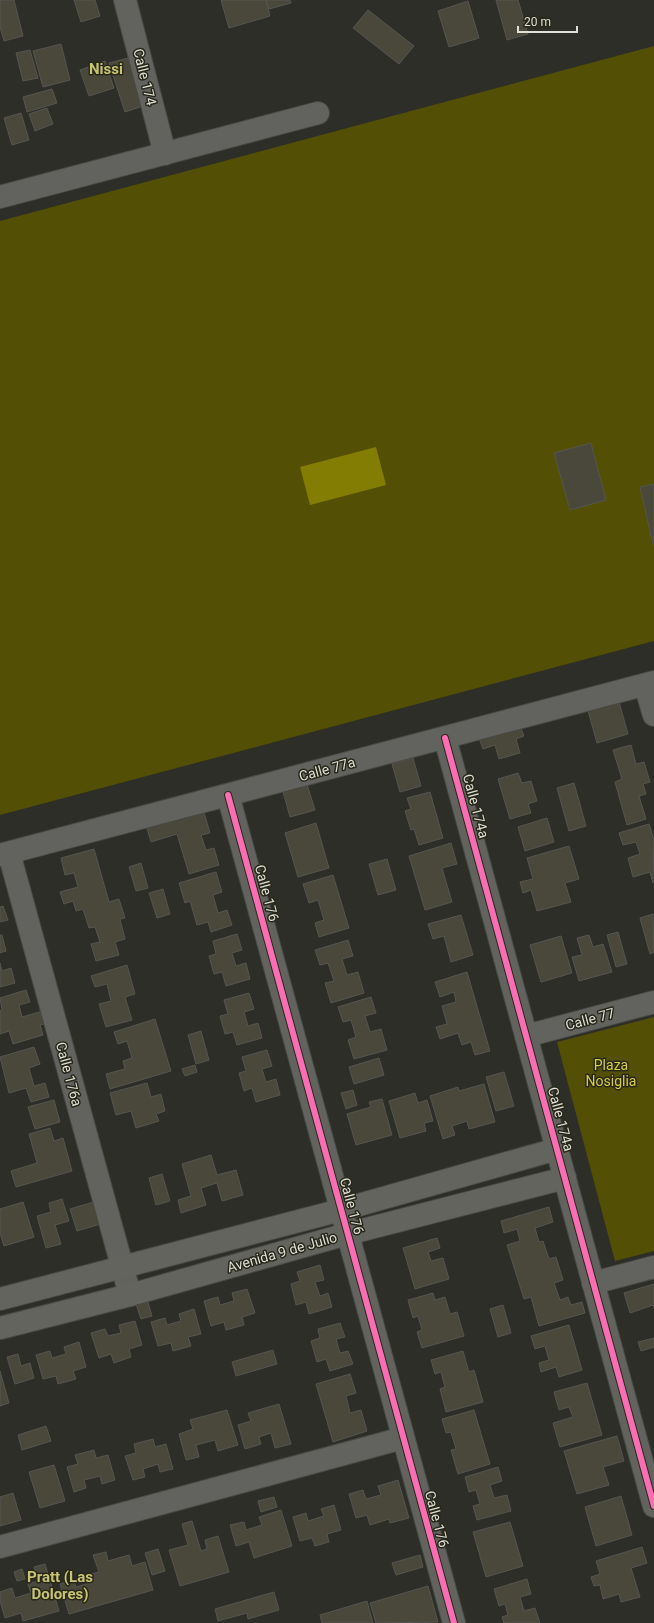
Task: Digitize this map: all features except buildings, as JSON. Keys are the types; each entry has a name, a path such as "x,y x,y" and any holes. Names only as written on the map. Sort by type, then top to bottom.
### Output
{"main road":[{"name":"Avenida 9 de Julio","path":"0,1299 341,1210 557,1149"},
{"name":"Avenida 9 de Julio","path":"0,1328 130,1295 347,1234 565,1178"}],"street":[{"name":"Calle 174","path":"125,0 164,154"},
{"path":"0,197 318,113"},
{"path":"650,683 654,715"},
{"name":"Calle 77a","path":"4,854 650,683"},
{"name":"Calle 174a","path":"445,738 654,1506"},
{"name":"Calle 176","path":"228,795 454,1623"},
{"name":"Calle 176a","path":"4,854 130,1295"},
{"name":"Calle 77","path":"526,1036 654,1002"},
{"path":"593,1283 654,1267"},
{"path":"0,1547 403,1438"}],"green space":[{"path":"654,46 654,641 0,815 0,221"},
{"name":"Plaza Nosiglia","path":"654,1017 654,1251 615,1261 557,1042"}],"shaded area":[{"path":"376,447 386,485 310,505 300,467"}],"cycle path":[{"path":"445,738 654,1506"},
{"path":"228,795 454,1623"}],"district":[{"name":"Nissi","path":"106,69"},
{"name":"Pratt (Las Dolores)","path":"60,1586"}]}
